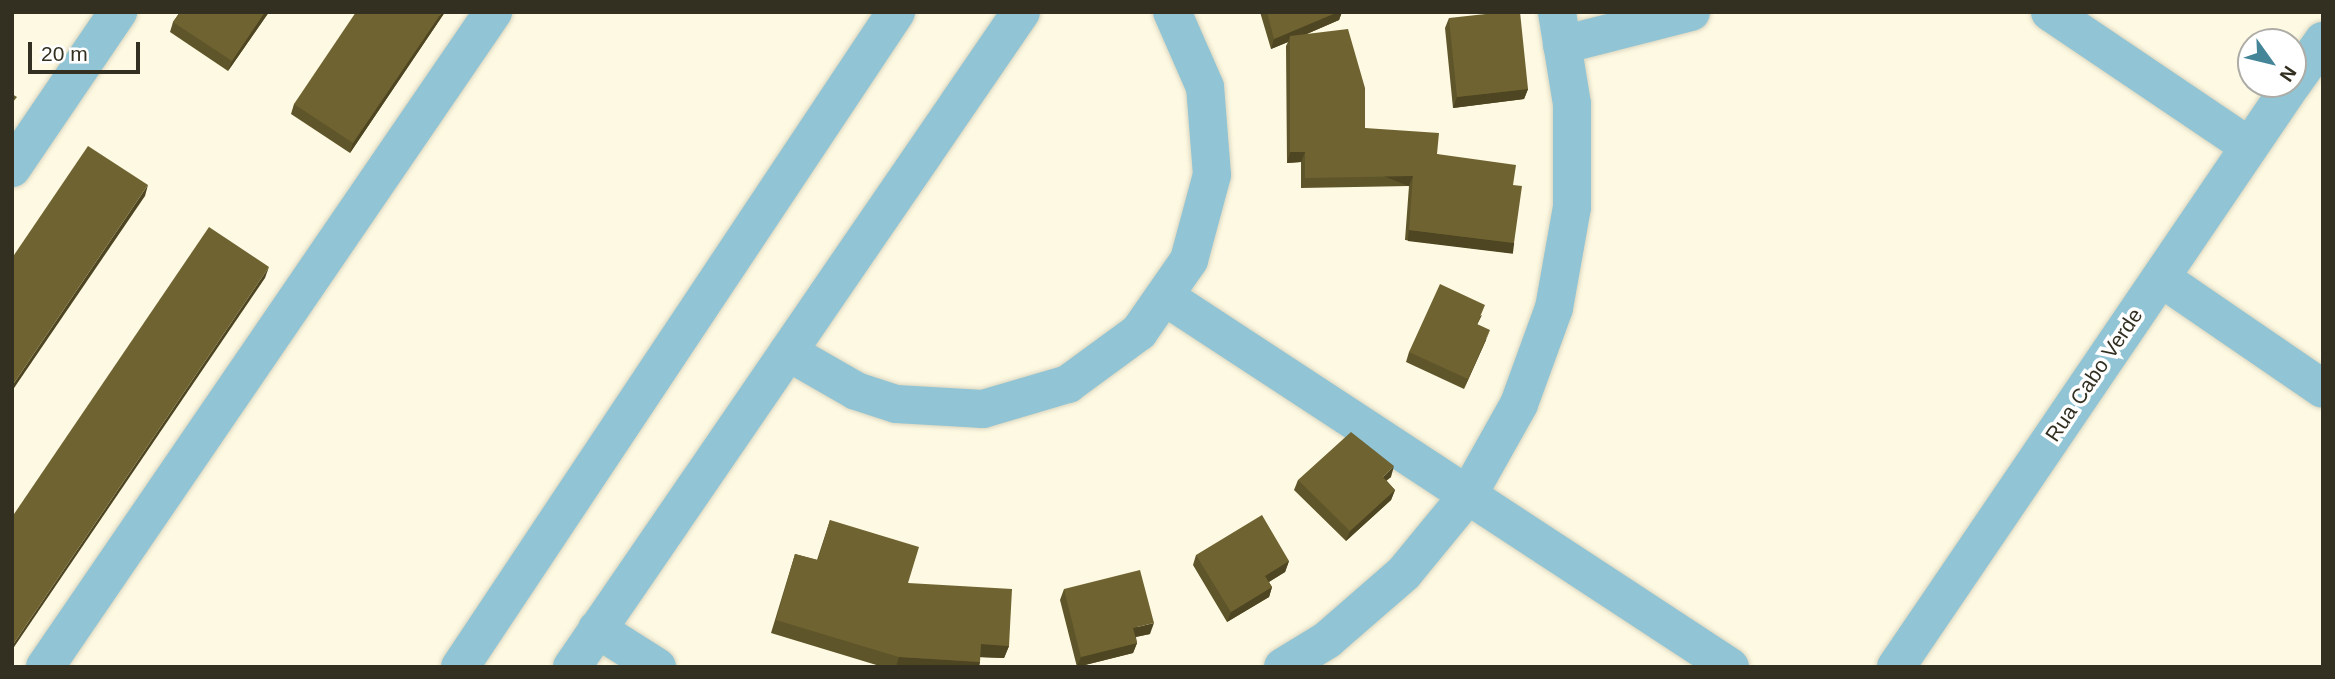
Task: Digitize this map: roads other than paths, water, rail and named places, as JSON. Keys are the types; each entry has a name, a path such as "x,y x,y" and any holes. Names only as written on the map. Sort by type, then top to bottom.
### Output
{"street":[{"path":"12,168 118,12"},
{"path":"45,667 493,12"},
{"path":"460,667 896,12"},
{"path":"572,667 1021,12"},
{"path":"788,352 856,391 896,404 983,409 1068,384 1114,354 1167,298 1189,260 1212,175 1205,87 1172,12"},
{"path":"1283,667 1327,640 1404,573 1468,495 1520,404 1554,308 1572,207 1572,104 1560,29 1691,12"},
{"path":"2050,12 2249,146"},
{"name":"Rua Cabo Verde","path":"2307,64 2323,41"},
{"name":"Rua Cabo Verde","path":"1896,667 2283,98"},
{"path":"2161,278 2323,389"},
{"path":"1167,298 1730,667"},
{"path":"597,629 657,667"}]}
